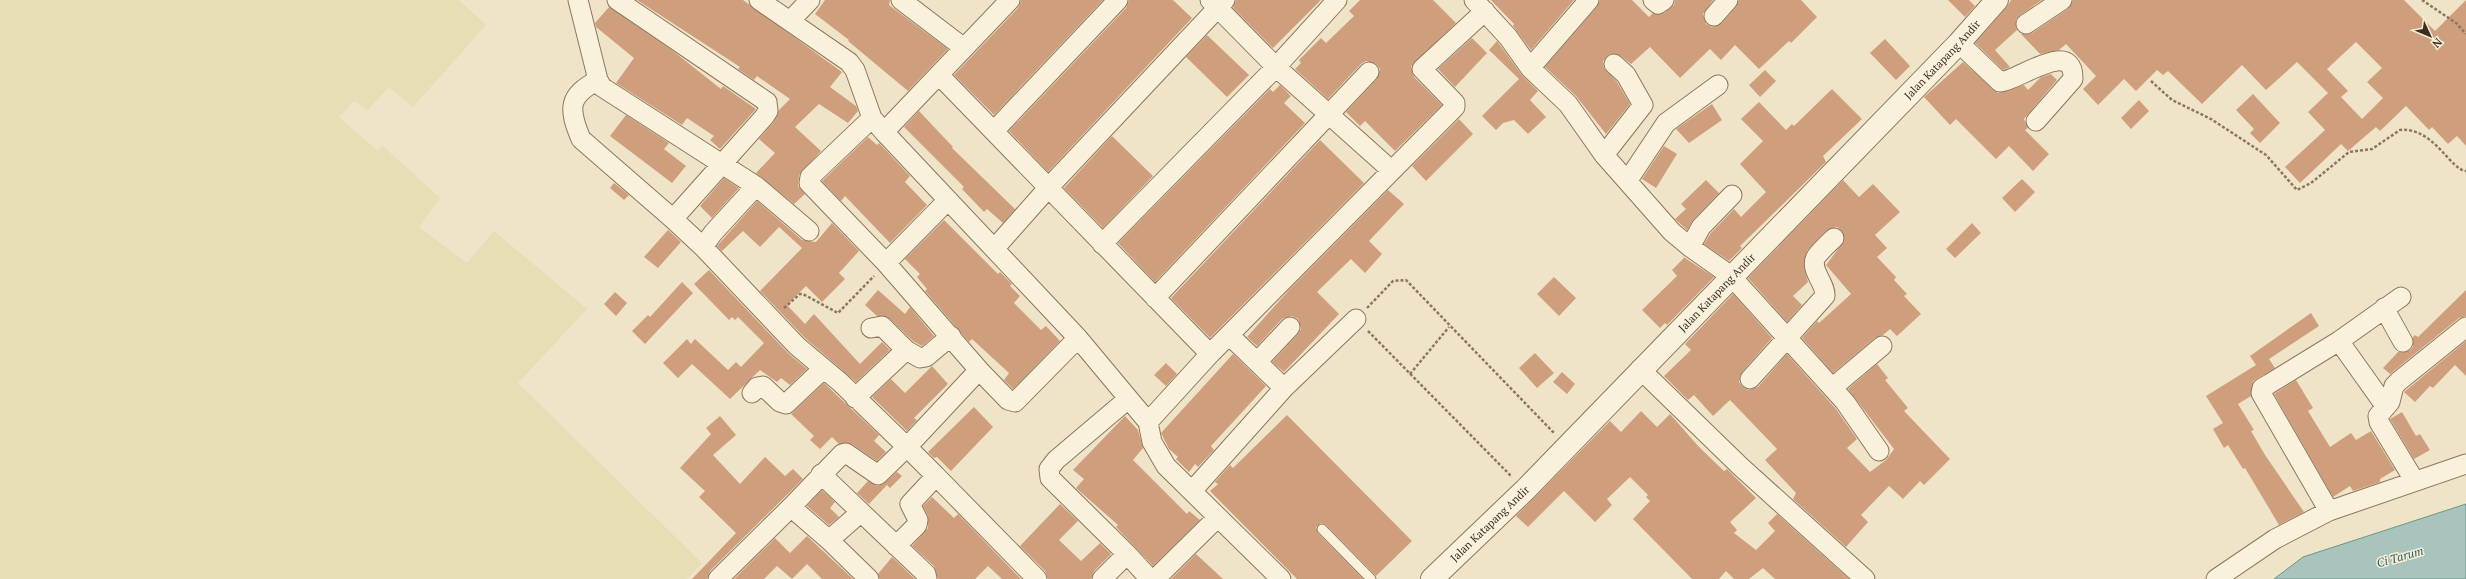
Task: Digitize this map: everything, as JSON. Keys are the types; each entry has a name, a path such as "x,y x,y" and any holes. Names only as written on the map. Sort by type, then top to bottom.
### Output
{"street":[{"path":"617,0 767,102 768,111 764,117 721,163 673,219"},
{"path":"759,0 852,66 872,118 947,201 1078,338 1148,422 1152,442 1166,466 1281,579"},
{"path":"790,22 810,0"},
{"path":"901,0 964,48"},
{"path":"884,132 940,76 964,48 1010,0"},
{"path":"994,131 1118,0"},
{"path":"1102,244 1276,67 1338,0"},
{"path":"1530,68 1589,0"},
{"path":"1653,0 1658,4 1664,0"},
{"path":"1714,16 1728,0"},
{"name":"Jalan Katapang Andir","path":"1432,579 1525,490 1640,369 1959,43 1997,0"},
{"path":"2026,24 2062,0"},
{"path":"581,1 598,80 604,89 756,186 809,230"},
{"path":"994,249 1218,3 1276,67 1391,170"},
{"path":"1148,422 1210,354 1455,107 1455,103 1423,71 1423,68 1480,5 1530,68 1568,104 1604,154 1672,232 1690,247 1731,276 1844,402 1879,451"},
{"path":"1959,43 2000,82 2043,64 2062,60 2066,61 2073,73 2073,79 2036,121"},
{"path":"1604,154 1643,105 1643,102 1626,75 1614,64"},
{"path":"1155,298 1330,115 1369,72"},
{"path":"940,76 1210,354"},
{"path":"598,80 580,90 573,105 576,126 581,139 703,247 771,319 936,476 1032,577"},
{"path":"1628,180 1666,123 1718,85"},
{"path":"872,118 810,177 809,183 886,263 979,370 1008,400 1015,402 1078,338"},
{"path":"703,247 712,233 756,186"},
{"path":"1690,247 1701,227 1732,195"},
{"path":"886,263 947,201"},
{"path":"1750,379 1788,340 1825,296 1824,288 1814,268 1815,262 1834,238"},
{"path":"2329,511 2261,393 2262,388 2338,341 2401,297"},
{"path":"2384,308 2403,342"},
{"path":"1192,490 1284,388 1356,319"},
{"path":"871,328 882,326 906,350 920,358 926,357 951,336"},
{"path":"1258,361 1290,327"},
{"path":"2414,480 2379,422 2378,416 2390,402 2394,386 2466,327"},
{"path":"1229,335 1258,361 1284,388"},
{"path":"2338,341 2386,406"},
{"path":"1832,388 1882,346"},
{"path":"855,398 906,350"},
{"path":"752,393 757,387 763,386 780,402 786,404 823,369"},
{"path":"1640,369 1741,467 1865,579"},
{"path":"718,579 791,507 838,457 846,453 878,475 907,447 979,370"},
{"path":"1128,399 1056,460 1049,469 1050,478 1128,554 1150,579"},
{"path":"2216,579 2275,539 2329,511 2414,480 2466,464"},
{"path":"821,474 926,574 927,579"},
{"path":"896,546 917,525 918,520 910,504 936,476"},
{"path":"791,507 829,540 869,579"},
{"path":"829,540 861,512"},
{"path":"1155,579 1218,517"},
{"path":"1102,579 1128,554"}],"lane":[{"path":"1322,529 1371,579"}],"path":[{"path":"2422,0 2456,23 2466,34"},
{"path":"2151,81 2172,100 2210,119 2266,155 2297,190 2311,183 2349,152 2372,149 2400,130 2420,133 2435,144 2458,166 2466,171"},
{"path":"771,319 801,294 838,313 886,263"},
{"path":"1525,490 1356,319 1393,281 1403,279 1567,446"},
{"path":"1410,374 1449,327"}],"shaded area":[{"path":"0,0 459,0 486,25 413,107 389,87 368,110 354,101 339,117 378,151 383,146 440,198 419,227 467,263 494,231 587,309 518,383 702,563 687,579 0,579"}],"water":[{"name":"Ci Tarum","path":"2466,504 2466,579 2274,579 2303,557"}],"building":[{"path":"637,0 743,0 842,72 830,87 856,106 858,111 848,123 819,104 795,127 821,151 799,175 798,186 805,194 794,204 756,173 775,153 759,139 773,123 779,110 790,99 757,76 754,80 738,69 740,67"},
{"path":"825,0 890,0 889,5 948,49 908,91 848,41 849,40 815,14"},
{"path":"1021,0 1103,0 994,115 954,75 1018,8"},
{"path":"1129,0 1173,0 1192,18 1048,172 1009,131 1126,8"},
{"path":"1236,0 1321,0 1273,48 1233,8"},
{"path":"1360,0 1433,0 1456,23 1411,66 1414,77 1442,105 1395,151 1365,121 1360,126 1346,112 1377,79 1380,69 1376,64 1366,61 1361,64 1328,99 1295,69 1301,63 1299,60 1321,38 1326,43 1354,16 1349,11"},
{"path":"1491,0 1574,0 1531,50 1513,26 1514,24"},
{"path":"1600,0 1632,0 1649,17 1653,13 1664,13 1674,5 1675,0 1713,0 1703,14 1706,24 1712,27 1722,23 1736,7 1739,0 1801,0 1817,17 1791,43 1789,41 1759,69 1735,45 1721,60 1710,49 1680,78 1650,47 1631,64 1621,56 1610,54 1603,61 1604,68 1617,82 1630,104 1606,134 1576,96 1545,67 1597,7"},
{"path":"1948,0 1969,0 1975,6 1965,17"},
{"path":"2011,0 2042,0 2020,15 2016,20 2017,30 1995,50 2010,67 2003,70 1975,43 2006,8"},
{"path":"2073,0 2404,0 2435,31 2466,0 2466,146 2457,136 2448,144 2432,127 2429,130 2406,106 2380,131 2376,127 2348,151 2341,144 2300,183 2285,167 2325,130 2308,112 2328,93 2297,62 2266,90 2242,65 2202,104 2168,71 2163,75 2157,70 2136,91 2124,79 2098,105 2083,89 2096,76 2066,44 2059,50 2040,54 2021,34 2032,33 2068,9","holes":["2356,42 2382,68 2367,82 2383,98 2362,119 2341,97 2348,91 2327,69"]},
{"path":"609,7 673,51 721,89 723,86 756,109 720,149 710,140 714,136 687,118 682,125 616,83 634,58 596,27 595,23"},
{"path":"1207,35 1249,75 1227,97 1186,57"},
{"path":"1472,38 1487,53 1455,87 1438,69"},
{"path":"1885,39 1910,66 1896,80 1870,53"},
{"path":"1497,41 1521,74 1538,91 1530,100 1546,117 1528,134 1514,120 1503,123 1496,130 1482,116 1519,79 1489,50"},
{"path":"1963,62 1998,93 2024,85 2028,90 2041,77 2051,74 2057,80 2024,119 2028,128 2025,130 2049,154 2033,171 2009,146 1996,159 1956,119 1950,125 1924,97"},
{"path":"1765,70 1776,81 1760,97 1749,85"},
{"path":"1280,85 1291,96 1284,103 1305,123 1155,282 1118,243 1270,89 1273,92"},
{"path":"1832,89 1862,119 1823,156 1826,162 1740,246 1742,248 1729,261 1704,244 1710,234 1734,209 1741,217 1766,192 1740,164 1763,141 1741,119 1759,102 1786,130 1792,124 1794,126"},
{"path":"2253,94 2280,123 2260,143 2250,133 2254,129 2236,110"},
{"path":"2139,100 2149,111 2131,129 2121,118"},
{"path":"1712,104 1722,120 1689,143 1676,129"},
{"path":"919,111 953,147 952,148 1015,209 1003,223 987,209 984,212 962,189 964,187 904,127"},
{"path":"626,115 669,143 664,149 686,166 672,183 610,136"},
{"path":"1459,119 1473,134 1426,181 1412,166"},
{"path":"1112,136 1153,176 1103,228 1064,188"},
{"path":"868,137 877,145 879,143 910,176 905,182 927,205 890,243 845,196 841,201 822,181"},
{"path":"1320,140 1364,183 1210,338 1171,298"},
{"path":"1664,146 1677,154 1656,188 1642,179"},
{"path":"724,178 739,188 712,218 700,206"},
{"path":"2022,179 2035,192 2015,212 2002,198"},
{"path":"1706,180 1719,193 1693,220 1687,230 1675,219 1686,209 1681,204"},
{"path":"1843,180 1859,197 1873,184 1900,212 1875,235 1887,248 1877,257 1896,277 1894,280 1907,294 1904,296 1921,314 1897,336 1890,329 1883,335 1875,338 1833,373 1802,338 1817,321 1819,323 1851,294 1826,265 1844,241 1842,231 1837,227 1827,230 1807,251 1804,267 1808,282 1793,296 1802,305 1787,322 1748,278"},
{"path":"614,183 629,195 624,200 610,188"},
{"path":"1388,190 1404,204 1369,241 1382,254 1365,273 1351,259 1317,292 1339,314 1284,372 1272,362 1298,334 1301,329 1298,319 1292,316 1282,319 1257,346 1247,337 1289,290"},
{"path":"757,201 802,240 816,242 832,223 859,251 839,273 845,279 822,302 806,286 787,305 805,324 814,314 860,364 882,342 890,350 856,382 805,338 760,291 802,248 779,227 760,247 743,231 722,251 717,246"},
{"path":"944,220 998,274 1000,272 1012,284 1010,286 1020,296 1014,303 1041,330 1046,326 1060,341 1013,389 1004,380 1009,373 972,339 969,342 925,291 927,289 917,277 920,274 905,259"},
{"path":"1972,223 1981,233 1955,258 1946,249"},
{"path":"668,230 681,242 658,268 644,257"},
{"path":"1682,256 1714,277 1667,325 1665,323 1660,328 1642,310 1677,276 1672,270 1684,258"},
{"path":"709,270 789,354 807,369 790,385 781,378 777,382 760,370 730,399 692,364 678,378 663,363 687,339 691,344 695,339 728,370 736,362 741,367 764,343 738,317 735,320 732,317 729,320 694,284"},
{"path":"1554,277 1576,298 1559,316 1537,294"},
{"path":"682,282 693,293 645,344 632,331 648,315 650,317"},
{"path":"878,290 905,314 910,307 934,336 922,346 913,341 889,318 877,316 865,305"},
{"path":"2466,290 2466,316 2459,318 2390,374 2383,368 2398,352 2409,351 2413,347 2413,337 2415,335 2418,337"},
{"path":"615,292 627,303 616,316 604,304"},
{"path":"1733,294 1772,338 1742,372 1739,382 1743,387 1748,390 1758,387 1787,354 1836,409 1857,439 1847,448 1870,472 1886,460 1894,449 1848,389 1877,364 1888,378 1885,380 1908,408 1904,411 1950,459 1924,485 1920,481 1903,499 1889,486 1861,515 1868,522 1846,547 1793,499 1796,493 1765,460 1777,449 1730,400 1713,416 1694,395 1688,400 1664,376 1691,350 1685,344"},
{"path":"2311,313 2319,326 2269,359 2275,368 2253,381 2251,396 2238,404 2254,430 2251,431 2265,455 2304,512 2279,525 2245,468 2243,469 2228,445 2224,448 2213,429 2223,423 2206,396 2256,365 2250,356"},
{"path":"2466,341 2466,376 2455,365 2433,388 2430,386 2415,402 2404,392"},
{"path":"1535,353 1554,373 1537,388 1519,368"},
{"path":"1233,354 1266,386 1211,446 1214,450 1198,467 1195,464 1189,472 1176,459 1178,457 1169,449 1161,433"},
{"path":"1166,363 1177,374 1166,386 1154,375"},
{"path":"932,366 948,384 914,418 917,420 907,431 872,397 891,379 905,393"},
{"path":"1562,372 1575,384 1567,394 1553,382"},
{"path":"2296,380 2313,408 2308,411 2330,447 2351,433 2356,440 2371,431 2395,470 2380,479 2380,482 2353,491 2350,486 2333,497 2274,394"},
{"path":"824,383 879,435 874,441 886,452 877,461 852,444 839,444 832,437 820,449 810,440 814,436 791,414"},
{"path":"974,407 993,427 951,471 937,457 934,458 928,452"},
{"path":"1641,411 1657,427 1670,414 1699,447 1724,471 1727,469 1756,498 1730,522 1737,530 1734,533 1756,550 1775,531 1768,523 1777,514 1849,579 1775,579 1763,568 1749,579 1734,579 1726,571 1719,579 1692,579 1633,519 1650,501 1646,497 1648,495 1630,477 1607,499 1612,505 1595,522 1564,491 1528,527 1516,516 1610,421 1621,432"},
{"path":"2402,412 2416,436 2420,434 2430,450 2414,459 2390,419"},
{"path":"1287,415 1412,541 1376,576 1326,525 1321,523 1316,527 1318,533 1363,579 1297,579 1210,491 1218,484 1215,482 1230,465 1233,468"},
{"path":"720,416 736,435 713,455 740,484 765,457 785,476 793,469 803,479 710,571 707,579 692,579 736,533 699,497 705,491 680,468 711,434 706,428"},
{"path":"1125,416 1138,430 1143,448 1133,460 1187,514 1189,511 1200,520 1153,566 1116,527 1118,525 1076,488 1084,479 1073,470"},
{"path":"897,472 902,476 890,488 887,485 869,504 857,493 868,481 876,486 882,485"},
{"path":"822,490 835,502 830,508 839,517 829,525 807,506"},
{"path":"932,497 954,518 958,514 1021,579 1002,579 988,566 975,579 938,579 934,566 912,546 928,528 928,516 923,506"},
{"path":"1060,504 1078,521 1059,540 1081,561 1100,543 1111,554 1094,571 1091,579 1048,579 1045,571 1020,546"},
{"path":"807,536 853,579 822,579 807,564 792,579 777,566 764,579 734,579 775,538 790,553"},
{"path":"1196,554 1223,579 1171,579"},
{"path":"892,557 915,579 880,579 878,574"}]}
